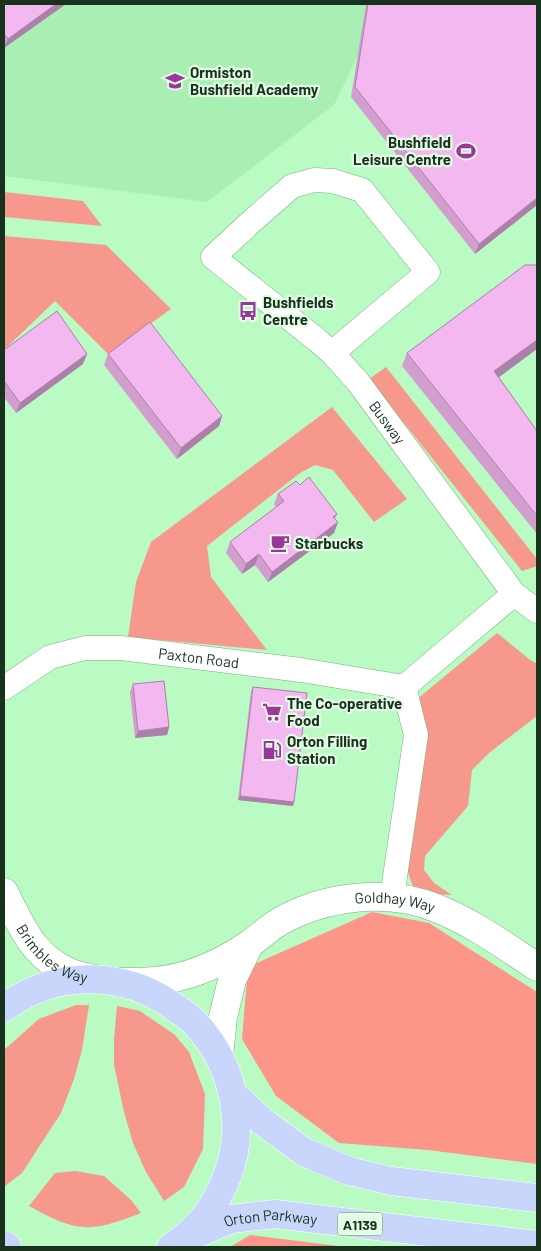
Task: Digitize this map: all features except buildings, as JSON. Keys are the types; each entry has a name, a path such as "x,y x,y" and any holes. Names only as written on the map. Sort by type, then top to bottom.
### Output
{"main road":[{"path":"4,1008 13,1001 39,988 66,981 108,980 160,996 194,1022 219,1056 234,1094 237,1134 230,1173 212,1209 178,1243"},
{"path":"234,1094 263,1122 304,1152 349,1171 391,1181 537,1198"},
{"name":"Orton Parkway","path":"178,1243 231,1219 275,1214 537,1245"}],"street":[{"name":"Busway","path":"332,353 428,272 362,190 333,181 314,180 292,186 213,257 332,353 358,382 514,594 537,611"},
{"path":"392,897 416,735 404,686 514,594"},
{"name":"Paxton Road","path":"4,688 50,657 85,648 121,648 301,670 404,686"},
{"name":"Brimbles Way","path":"4,892 29,940 47,960 70,973 108,980"},
{"name":"Goldhay Way","path":"108,980 154,981 188,975 220,963 278,923 307,908 349,898 392,897 435,907 472,926 537,966"},
{"name":"Goldhay Way","path":"219,1056 222,1017 232,980 248,945"}],"shaded area":[{"name":"Ormiston Bushfield Academy","path":"4,4 381,4 334,105 207,202 4,176"},
{"path":"4,192 83,201 102,226 4,217"},
{"path":"4,236 106,245 171,309 108,354 55,301 4,350"},
{"path":"386,367 537,559 537,566 522,571 369,379"},
{"path":"332,407 407,499 374,522 333,470 315,465 300,473 207,546 211,577 267,650 128,637 136,582 151,542"},
{"path":"497,633 537,664 537,716 489,753 472,770 468,806 425,856 424,870 434,883 452,895 415,893 405,863 416,700"},
{"path":"372,912 429,923 537,992 537,1164 428,1150 339,1143 276,1096 242,1039 248,967"},
{"path":"76,1005 89,1005 82,1050 74,1079 61,1113 22,1173 5,1186 4,1050 39,1019"},
{"path":"117,1006 140,1011 175,1035 189,1052 205,1094 203,1149 184,1187 164,1201 146,1172 133,1143 124,1112 114,1065"},
{"path":"75,1171 104,1176 131,1200 141,1213 105,1225 84,1227 62,1222 29,1206 55,1173"},
{"path":"250,1235 346,1247 230,1247"}],"place":[{"name":"Ormiston Bushfield Academy","path":"175,81"},
{"name":"Bushfield Leisure Centre","path":"466,151"},
{"name":"Bushfields Centre","path":"248,311"},
{"name":"Starbucks","path":"280,543"},
{"name":"The Co-operative Food","path":"272,712"},
{"name":"Orton Filling Station","path":"272,750"}]}
